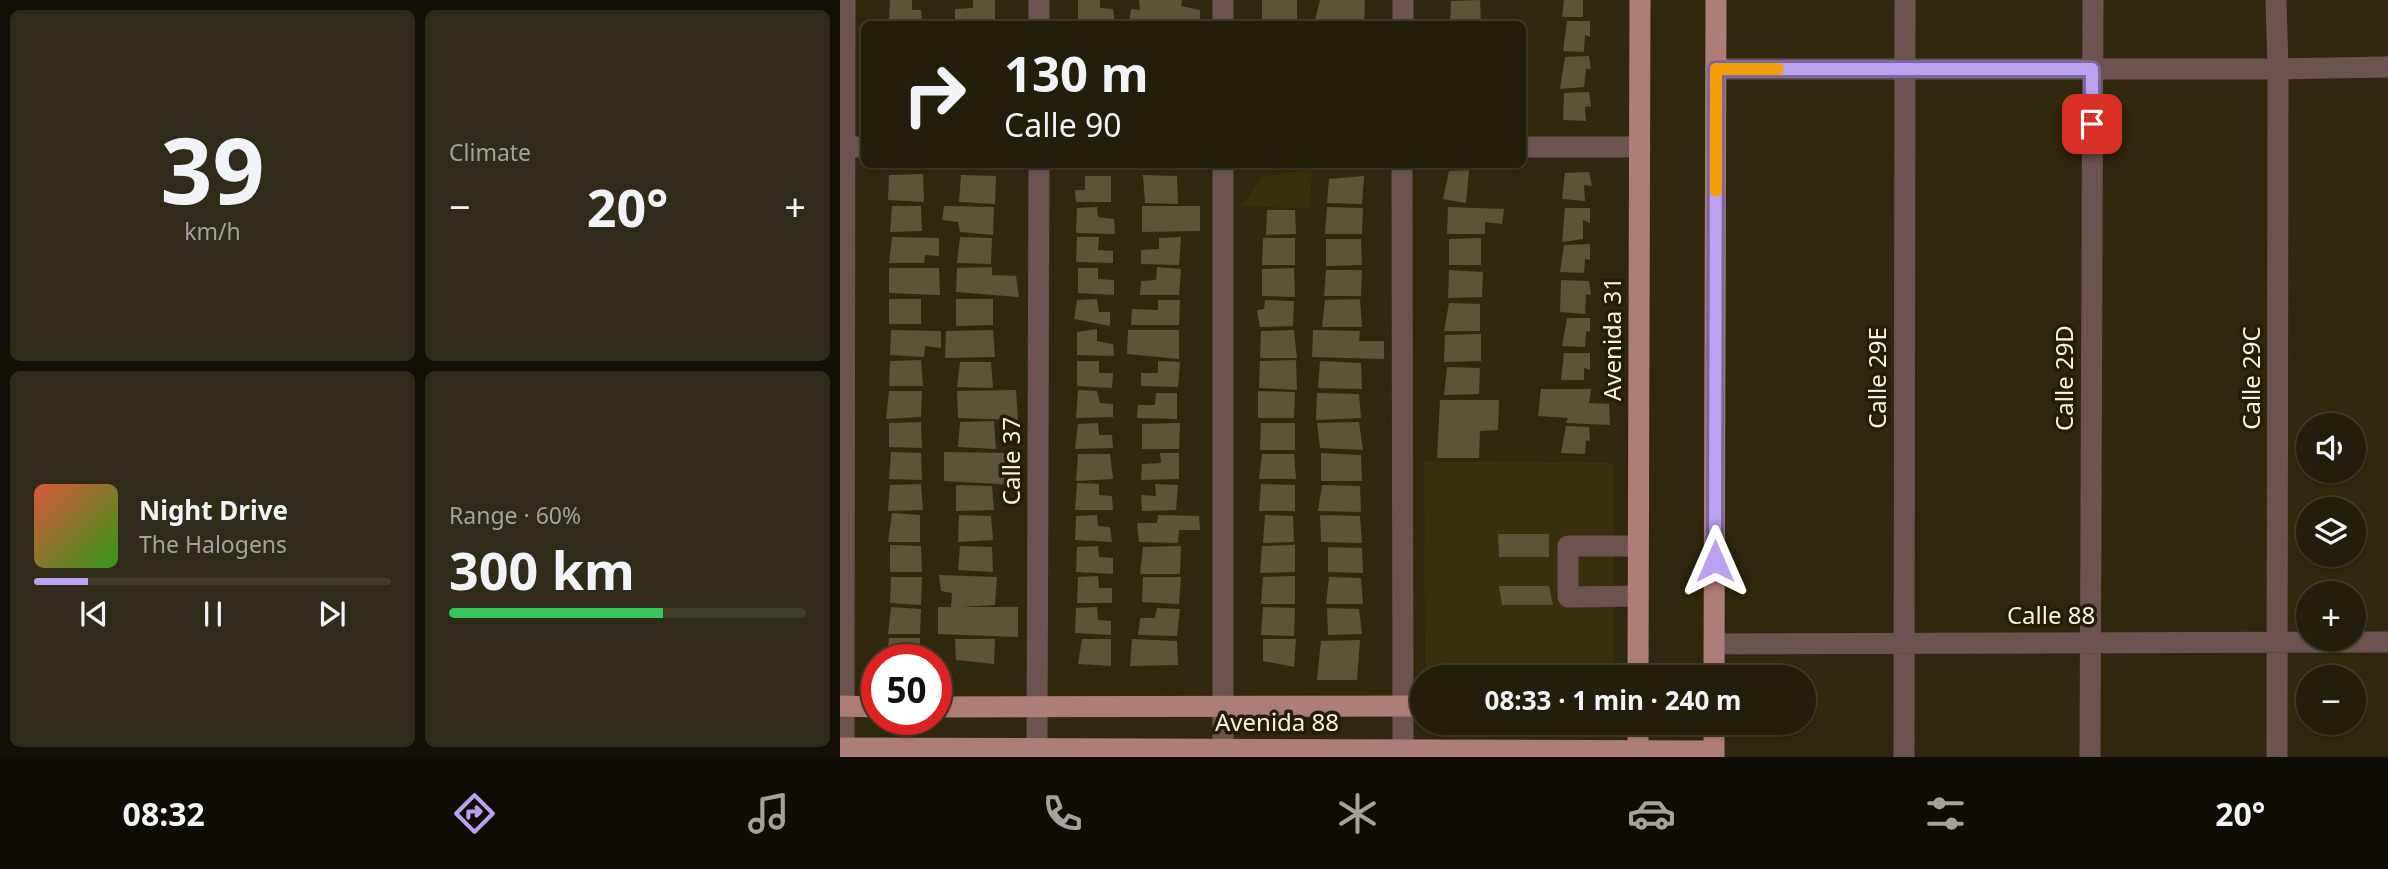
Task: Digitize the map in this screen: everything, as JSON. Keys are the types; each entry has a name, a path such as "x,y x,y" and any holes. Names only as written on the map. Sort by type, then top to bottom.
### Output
{"main road":[{"name":"Avenida 31","path":"1638,665 1640,0"},
{"path":"1714,665 1716,0"},
{"path":"842,706 861,707"},
{"name":"Avenida 88","path":"952,707 1410,706"},
{"path":"1638,735 1638,754"},
{"path":"1714,735 1714,754"},
{"name":"Avenida 88","path":"842,751 1714,754"}],"street":[{"path":"842,751 850,147 845,0"},
{"path":"1039,0 1039,21"},
{"path":"1223,0 1223,21"},
{"path":"1403,21 1404,0"},
{"name":"Calle 29E","path":"1904,757 1905,0"},
{"name":"Calle 29D","path":"2090,757 2093,0"},
{"name":"Calle 29C","path":"2277,0 2277,757"},
{"path":"1716,69 2388,67"},
{"path":"1526,147 1640,147"},
{"name":"Calle 37","path":"1037,753 1039,168"},
{"path":"1223,168 1223,753"},
{"path":"1402,168 1412,665"},
{"path":"1638,596 1568,597 1568,547 1639,545"},
{"name":"Calle 88","path":"1714,643 2388,642"},
{"path":"1403,753 1410,720"}],"shaded area":[{"path":"1312,168 1310,209 1241,206 1263,177"},
{"path":"1424,461 1614,463 1614,665 1425,665"}],"building":[{"path":"890,0 912,0 912,10 921,10 922,21 889,21"},
{"path":"973,0 995,0 995,21 955,21 955,9 973,8"},
{"path":"1078,0 1100,0 1100,8 1113,9 1115,21 1078,21"},
{"path":"1139,0 1182,0 1181,6 1200,10 1200,21 1129,21 1131,9 1140,10"},
{"path":"1262,0 1297,0 1297,21 1262,21"},
{"path":"1320,0 1365,0 1364,21 1315,21"},
{"path":"1480,0 1481,21 1450,21 1451,1"},
{"path":"1564,0 1583,0 1583,17 1562,17"},
{"path":"1567,21 1590,21 1590,37 1585,35 1584,52 1563,51"},
{"path":"1589,56 1591,69 1586,69 1584,87 1560,89 1565,57"},
{"path":"1589,92 1591,106 1585,107 1586,121 1563,120 1564,93"},
{"path":"1469,170 1466,203 1443,199 1449,171"},
{"path":"1589,172 1592,186 1584,185 1585,201 1562,199 1565,173"},
{"path":"923,174 924,202 888,200 889,175"},
{"path":"961,175 996,176 995,204 959,202"},
{"path":"1143,175 1177,176 1178,204 1145,203"},
{"path":"1085,176 1111,176 1111,202 1076,202 1075,190 1085,190"},
{"path":"1364,176 1362,204 1327,203 1329,179"},
{"path":"892,206 921,206 922,231 890,232"},
{"path":"944,206 994,207 993,235 960,232 958,222 942,220"},
{"path":"1142,206 1200,206 1200,231 1142,232"},
{"path":"1097,207 1098,217 1114,219 1115,234 1076,233 1077,208"},
{"path":"1327,207 1363,208 1362,234 1325,234"},
{"path":"1448,207 1504,209 1502,224 1485,222 1485,234 1447,234"},
{"path":"1565,208 1590,208 1590,223 1583,220 1583,239 1562,242"},
{"path":"1267,210 1295,210 1296,234 1266,235"},
{"path":"892,237 939,238 939,256 925,255 924,263 889,263"},
{"path":"960,237 992,238 991,264 957,263"},
{"path":"1077,237 1099,237 1098,250 1113,251 1113,263 1076,262"},
{"path":"1181,237 1179,265 1141,264 1141,250 1159,249 1159,238"},
{"path":"1263,238 1295,238 1295,265 1262,265"},
{"path":"1481,238 1481,265 1449,265 1449,239"},
{"path":"1326,239 1361,239 1362,265 1326,266"},
{"path":"1590,244 1590,260 1585,259 1584,273 1560,272 1564,245"},
{"path":"992,267 992,275 1016,276 1019,297 956,292 957,268"},
{"path":"1157,267 1181,269 1179,295 1140,295 1141,281 1156,280"},
{"path":"889,268 939,268 940,295 889,293"},
{"path":"1078,268 1098,268 1098,279 1114,280 1114,295 1078,293"},
{"path":"1294,268 1295,297 1262,296 1262,269"},
{"path":"1326,270 1362,270 1361,296 1324,296"},
{"path":"1449,270 1483,272 1482,297 1448,298"},
{"path":"1561,280 1589,281 1591,295 1586,294 1585,314 1560,312"},
{"path":"889,299 921,299 921,324 889,324"},
{"path":"956,299 993,299 993,325 956,326"},
{"path":"1097,299 1099,312 1110,312 1110,326 1074,319 1077,300"},
{"path":"1360,299 1362,327 1322,327 1325,300"},
{"path":"1158,300 1180,300 1179,325 1131,325 1132,309 1158,310"},
{"path":"1265,300 1294,301 1293,326 1260,327 1257,310 1264,309"},
{"path":"1449,303 1480,304 1480,331 1444,331"},
{"path":"1567,318 1590,318 1590,332 1586,331 1585,347 1562,346"},
{"path":"1097,329 1097,341 1113,344 1114,356 1077,355 1077,332"},
{"path":"891,330 941,331 941,348 925,346 924,357 890,355"},
{"path":"993,330 995,357 945,358 946,331"},
{"path":"1128,330 1179,330 1179,359 1127,354"},
{"path":"1294,330 1297,358 1260,358 1261,331"},
{"path":"1313,330 1360,331 1359,341 1384,341 1384,359 1312,357"},
{"path":"1481,334 1481,361 1444,362 1445,335"},
{"path":"1564,353 1590,353 1590,370 1584,368 1584,380 1561,380"},
{"path":"921,360 923,386 889,386 890,361"},
{"path":"1296,360 1297,390 1259,388 1260,361"},
{"path":"1077,361 1099,361 1099,373 1113,373 1112,388 1077,386"},
{"path":"1158,361 1180,362 1178,387 1141,386 1141,373 1158,373"},
{"path":"1320,361 1361,363 1362,389 1318,388"},
{"path":"960,362 991,362 993,388 957,387"},
{"path":"1447,367 1480,368 1479,394 1444,395"},
{"path":"1541,389 1591,389 1589,403 1609,404 1610,425 1566,423 1568,418 1538,416"},
{"path":"1016,390 1018,420 958,418 957,391"},
{"path":"1078,390 1097,391 1100,403 1113,404 1113,417 1076,418"},
{"path":"889,391 922,391 921,417 886,419"},
{"path":"1258,391 1295,392 1294,418 1258,418"},
{"path":"1156,393 1177,393 1177,419 1137,418 1138,405 1155,405"},
{"path":"1317,393 1359,394 1361,418 1316,420"},
{"path":"1440,400 1499,400 1498,430 1480,431 1479,458 1437,458"},
{"path":"994,421 996,449 958,447 960,422"},
{"path":"921,422 922,448 889,447 889,423"},
{"path":"1359,422 1363,450 1320,448 1317,423"},
{"path":"1098,423 1099,435 1112,435 1113,448 1075,449 1078,424"},
{"path":"1180,423 1179,449 1142,449 1142,424"},
{"path":"1261,423 1295,423 1295,450 1260,450"},
{"path":"1566,426 1589,427 1590,441 1586,440 1585,454 1561,453"},
{"path":"891,452 921,453 922,480 889,479"},
{"path":"944,452 1016,453 1017,485 944,481"},
{"path":"1160,453 1179,453 1179,479 1141,480 1142,464 1161,463"},
{"path":"1321,453 1361,455 1362,481 1321,481"},
{"path":"1078,454 1110,454 1113,479 1076,481"},
{"path":"1262,454 1294,454 1296,479 1259,479"},
{"path":"1077,483 1099,484 1099,495 1112,496 1113,510 1075,510"},
{"path":"921,484 923,510 888,511 890,485"},
{"path":"1155,484 1178,485 1176,510 1142,511 1141,495 1156,496"},
{"path":"1261,484 1295,485 1295,511 1259,511"},
{"path":"956,485 992,486 994,510 956,511"},
{"path":"1322,485 1360,486 1361,512 1318,511"},
{"path":"892,513 920,515 920,542 888,542"},
{"path":"959,515 991,516 993,540 958,542"},
{"path":"1097,515 1098,526 1110,527 1112,542 1075,540 1076,516"},
{"path":"1158,515 1199,516 1200,530 1179,530 1178,543 1139,542 1137,523 1157,523"},
{"path":"1265,515 1293,516 1294,542 1263,543"},
{"path":"1320,515 1360,516 1362,543 1321,542"},
{"path":"1498,534 1549,534 1549,557 1499,557"},
{"path":"890,545 921,546 922,572 890,572"},
{"path":"1295,545 1295,572 1260,573 1262,546"},
{"path":"960,546 992,547 993,572 958,570"},
{"path":"1098,546 1099,557 1113,558 1113,574 1076,572 1077,547"},
{"path":"1181,546 1180,574 1140,574 1143,547"},
{"path":"1328,547 1362,548 1363,573 1328,572"},
{"path":"939,575 997,577 995,605 961,607 1018,607 1018,637 938,634 938,607 951,607 952,593 941,591"},
{"path":"1098,576 1099,588 1112,588 1112,603 1077,603 1078,577"},
{"path":"1295,576 1295,604 1261,604 1263,577"},
{"path":"891,577 922,577 921,605 890,603"},
{"path":"1143,577 1181,577 1179,604 1142,602"},
{"path":"1329,577 1361,578 1363,604 1326,604"},
{"path":"1499,586 1549,586 1553,605 1502,605"},
{"path":"891,607 921,609 920,634 888,634"},
{"path":"1097,607 1098,620 1111,621 1111,635 1075,633 1076,608"},
{"path":"1263,607 1295,608 1294,636 1261,635"},
{"path":"1157,608 1180,609 1177,636 1138,635 1140,618 1155,618"},
{"path":"1327,608 1359,609 1362,634 1328,635"},
{"path":"889,638 920,638 920,644 888,644"},
{"path":"955,639 995,639 994,664 956,660"},
{"path":"1082,639 1111,639 1111,666 1078,664"},
{"path":"1132,639 1177,641 1178,665 1130,666"},
{"path":"1263,639 1296,639 1294,667 1263,661"},
{"path":"1360,640 1357,680 1317,680 1321,641"}],"slow traffic":[{"path":"1716,191 1716,69 1778,69"}],"route":[{"path":"1715,561 1716,69 2092,69 2092,124"}]}
